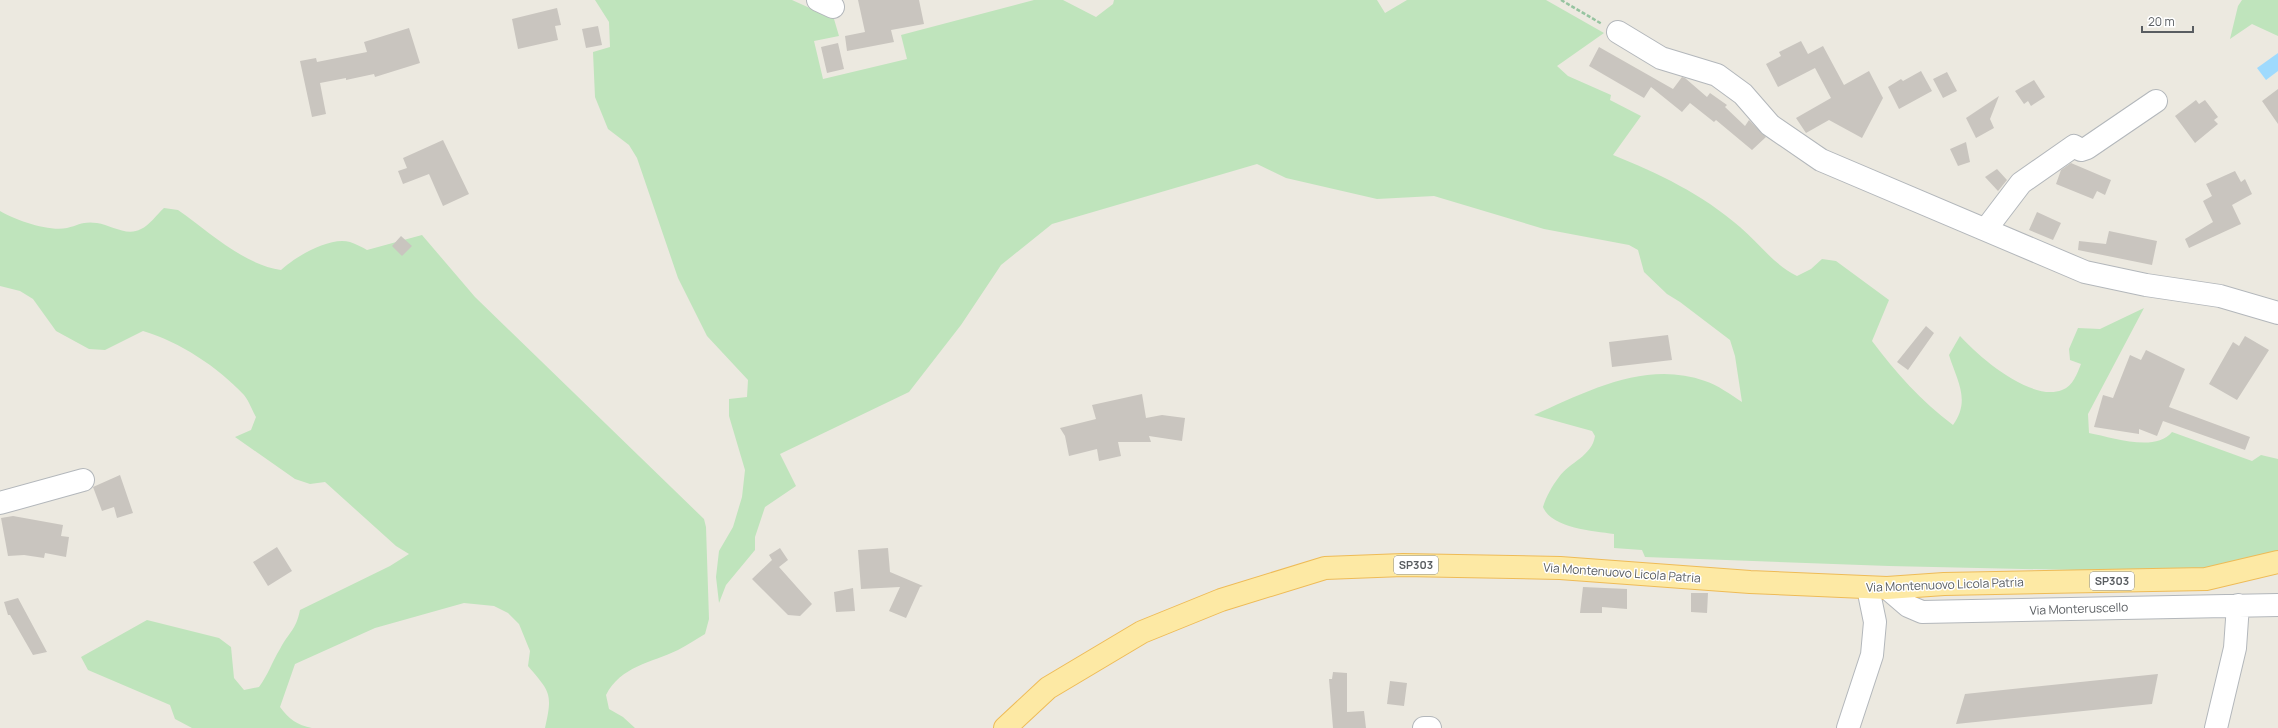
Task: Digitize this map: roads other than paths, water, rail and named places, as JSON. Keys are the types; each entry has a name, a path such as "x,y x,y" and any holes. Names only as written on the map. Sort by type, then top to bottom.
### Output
{"main road":[{"name":"Via Montenuovo Licola Patria","path":"1005,728 1048,688 1142,632 1221,600 1325,568 1403,565 1560,568 1877,588 1944,584 2206,580 2278,562"}],"street":[{"path":"1618,32 1661,58 1718,75 1743,94 1770,125 1821,160 2085,272 2146,285 2220,296 2278,313"},
{"path":"1986,230 2021,184 2074,146 2080,150 2087,148 2156,101"},
{"path":"0,503 83,480"},
{"path":"1944,584 1928,600 1929,606 1947,613"},
{"path":"1848,728 1872,655 1877,588"},
{"name":"Via Monteruscello","path":"1877,588 1908,606 1922,612 1947,613 2238,604 2278,605"},
{"path":"2216,728 2235,648 2238,604"},
{"path":"1424,728 1430,728"}],"water":[{"path":"2278,53 2278,71 2266,80 2257,68"}]}
